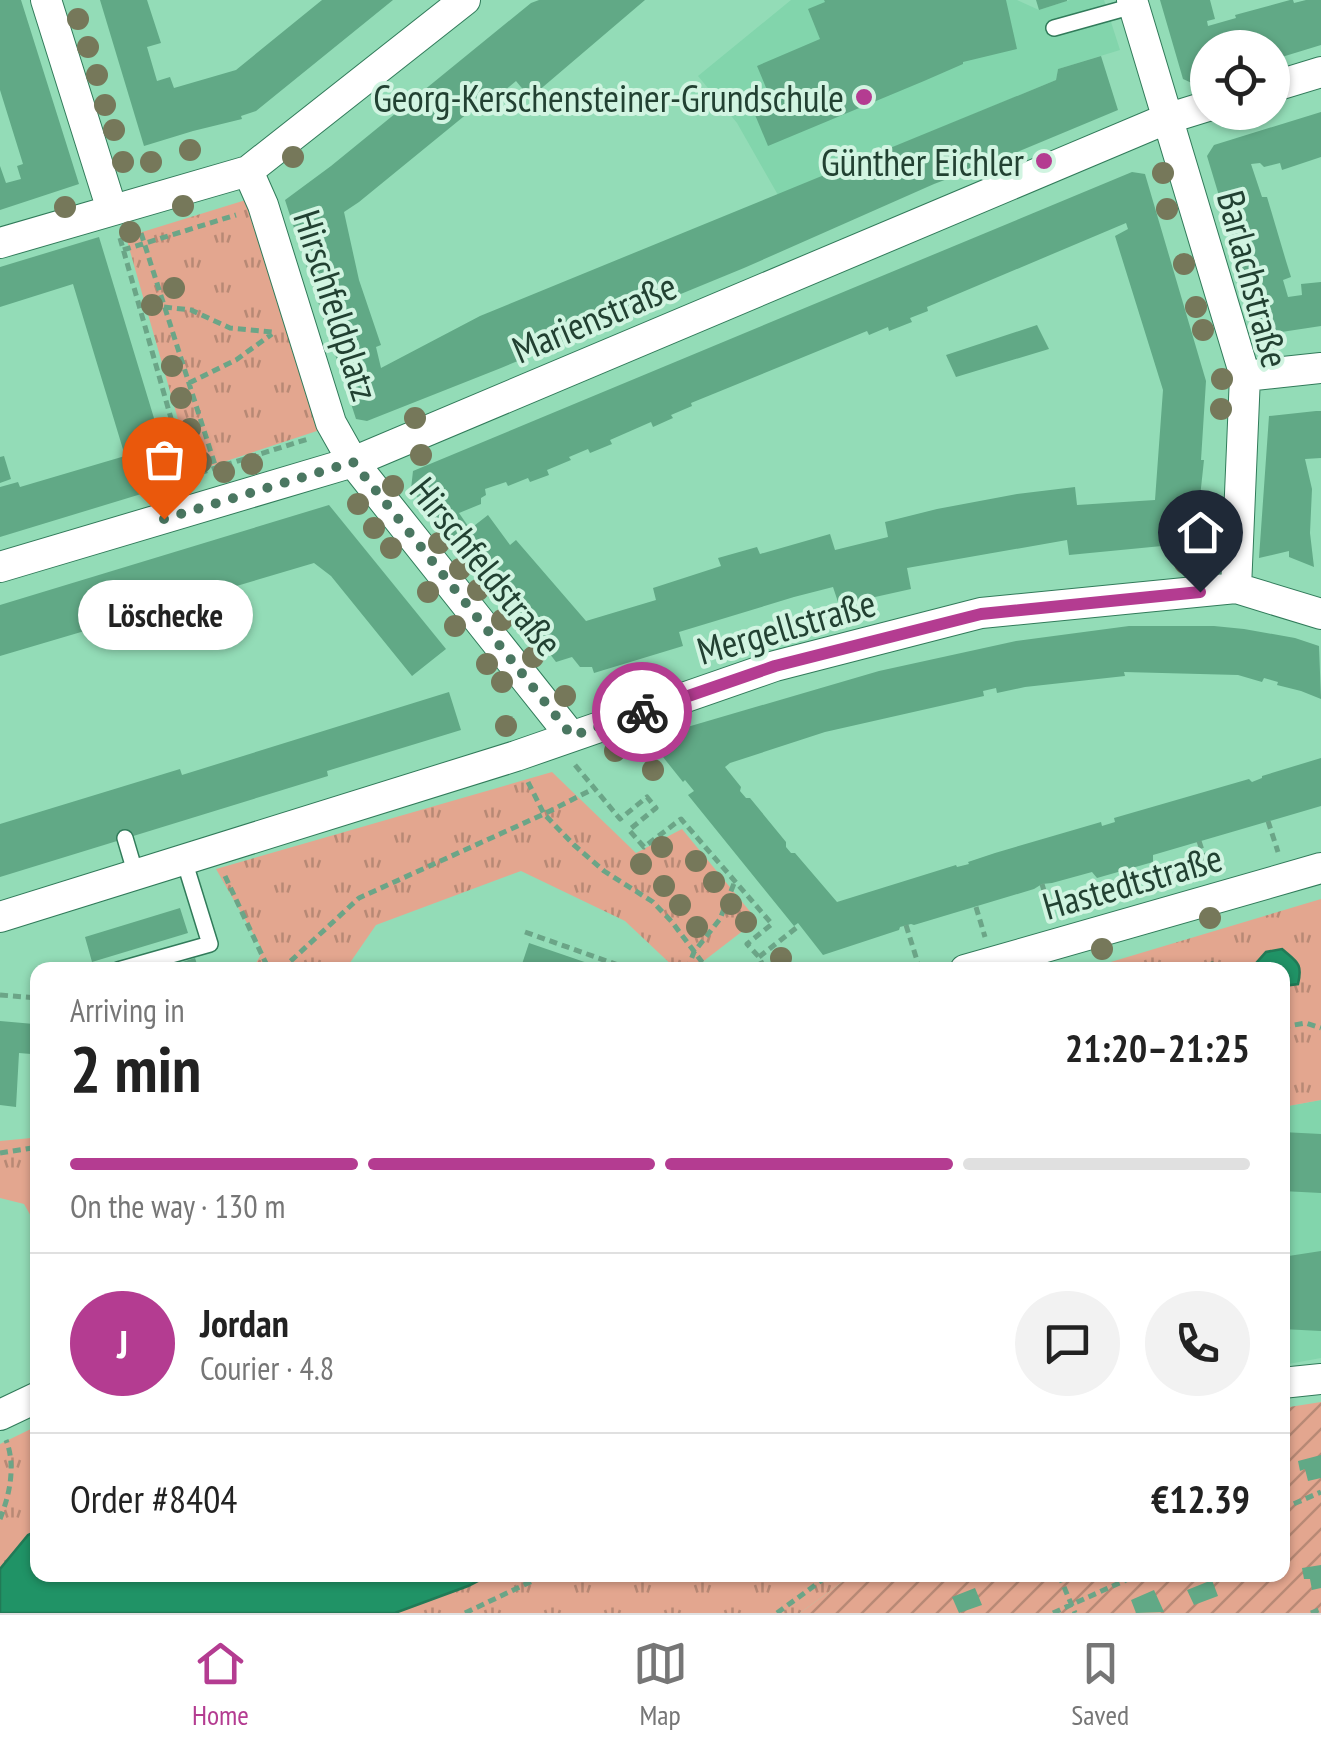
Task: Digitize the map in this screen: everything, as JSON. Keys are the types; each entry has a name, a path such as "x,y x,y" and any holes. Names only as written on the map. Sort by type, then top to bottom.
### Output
{"street":[{"path":"46,0 122,207"},
{"path":"0,243 248,171 464,0"},
{"name":"Barlachstraße","path":"1132,3 1245,376 1236,588"},
{"path":"1290,81 1321,72"},
{"name":"Marienstraße","path":"0,567 353,462 1190,112"},
{"name":"Hirschfeldplatz","path":"248,171 263,205 331,423 353,462"},
{"path":"1245,376 1321,368"},
{"name":"Hirschfeldstraße","path":"353,462 572,736"},
{"name":"Mergellstraße","path":"0,917 516,756 775,666 981,614 1236,588 1321,614"},
{"name":"Hastedtstraße","path":"993,962 1321,868"},
{"path":"1290,1383 1321,1378"},
{"path":"0,1415 30,1400"}],"lane":[{"path":"1054,28 1132,3"},
{"path":"125,838 136,875"},
{"path":"146,962 210,944 184,860"}],"path":[{"path":"122,207 144,243 216,468"},
{"path":"122,207 123,250 196,509"},
{"path":"123,250 239,214"},
{"path":"164,306 191,310 230,328 276,332 236,360 189,383"},
{"path":"572,736 566,754 620,820 646,797 656,808 629,830 644,847 681,820 772,924 747,944 761,962"},
{"path":"290,962 359,898 592,789"},
{"path":"544,814 574,846 653,902 704,962"},
{"path":"224,872 265,962"},
{"path":"691,962 694,952 714,929 735,882"},
{"path":"906,925 918,962"},
{"path":"758,957 800,926"},
{"path":"525,932 609,962"},
{"path":"0,995 30,997"},
{"path":"1290,1026 1306,1023 1321,1028"},
{"path":"0,1153 30,1149"},
{"path":"0,1519 12,1469 10,1450"},
{"path":"1290,1506 1321,1492"},
{"path":"465,1613 529,1582"},
{"path":"777,1613 819,1582"},
{"path":"1062,1582 1075,1613"},
{"path":"1053,1613 1121,1582"},
{"path":"1311,1613 1321,1608"}],"shaded area":[{"name":"Georg-Kerschensteiner-Grundschule","path":"791,0 1017,0 1039,10 1070,0 1104,0 1120,50 1058,69 1056,80 778,195 737,123 698,76"},
{"path":"1282,949 1298,964 1298,984 1290,985 1290,962 1257,962 1266,952"},
{"path":"1321,1100 1321,1358 1290,1364 1290,1106"},
{"path":"28,1535 30,1582 476,1582 395,1613 0,1613 0,1569"}],"green space":[{"path":"249,199 323,429 193,472 126,237"},
{"path":"552,772 636,853 682,829 757,920 702,962 669,962 625,921 521,871 376,925 351,962 257,962 263,951 216,869"},
{"path":"1321,899 1321,1100 1290,1106 1290,984 1298,963 1282,949 1266,952 1257,962 1111,962"},
{"path":"30,1138 30,1215 24,1204 0,1198 0,1141"},
{"path":"1321,1402 1321,1613 800,1613 842,1582 1290,1582 1290,1407"},
{"path":"30,1429 30,1534 0,1569 0,1444"},
{"path":"476,1582 842,1582 800,1613 395,1613"}],"building":[{"path":"0,0 21,0 79,184 0,210 0,166 6,183 21,179 17,166 23,164 0,90"},
{"path":"100,0 147,0 161,43 147,47 157,81 170,77 174,88 236,70 322,0 393,0 256,111 241,116 242,119 144,146"},
{"path":"539,0 645,0 530,98 516,81 483,109 479,104 344,212 359,280 381,345 376,347 381,368 480,316 1056,80 1058,69 1101,56 1118,110 501,368 367,421 356,419 285,200"},
{"path":"824,0 1006,0 1017,49 963,62 768,146 748,98 767,90 757,66 820,39 808,9"},
{"path":"1036,0 1067,0 1067,1 1039,10"},
{"path":"1160,0 1210,0 1215,19 1207,21 1208,26 1290,0 1321,0 1321,45 1290,54 1290,30 1190,30 1190,82 1183,79"},
{"path":"1321,112 1321,157 1282,170 1280,163 1264,167 1251,164 1262,197 1267,197 1291,277 1283,280 1288,297 1302,295 1301,284 1321,282 1321,326 1261,335 1207,156 1214,145 1263,130 1290,130 1290,122"},
{"path":"1132,172 1145,174 1206,381 1197,525 1178,524 1175,534 1162,537 1162,546 1069,555 1067,540 907,568 911,589 839,605 833,587 794,597 679,632 683,646 594,673 592,667 580,667 572,657 556,662 534,633 530,637 411,489 413,471","holes":["1126,223 1128,229 1115,236 1163,390 1155,500 1077,505 1075,487 1017,494 885,522 888,537 835,550 830,534 760,554 757,547 718,558 721,566 653,588 656,600 586,621 516,540 510,545 488,515 470,529 459,513 481,504 485,489 549,475 547,470 571,460 569,457 612,444 610,440 651,422 653,427 673,418 671,415 692,406 691,403 867,331 869,335 912,322 910,318 928,311 927,307"]},
{"path":"99,237 174,484 0,537 0,487 18,482 20,487 125,456 73,284 0,307 0,267"},
{"path":"1037,325 1049,349 956,377 946,355"},
{"path":"1321,411 1321,458 1305,459 1312,489 1310,533 1314,567 1289,557 1289,551 1259,558 1269,416"},
{"path":"4,456 11,479 0,483 0,457"},
{"path":"329,505 446,649 412,676 331,576 314,563 0,656 0,605"},
{"path":"1129,626 1244,629 1319,646 1321,699 1264,678 1262,682 1238,675 1124,672 1125,676 997,693 996,688 983,691 984,696 825,732 725,767 740,791 786,842 786,847 837,902 1101,822 1102,826 1115,822 1114,818 1249,779 1252,782 1321,758 1321,806 1153,855 1153,862 1097,878 1092,872 1042,884 823,955 798,923 794,926 688,795 694,791 655,747 660,735 879,671 1016,641"},
{"path":"449,692 461,730 327,771 328,776 0,877 0,824 180,769 182,775"},
{"path":"180,908 188,933 92,962 85,937"},
{"path":"529,943 585,962 523,962"},
{"path":"0,1021 30,1024 30,1054 19,1053 16,1107 0,1105"},
{"path":"1290,1132 1321,1134 1321,1193 1290,1191"},
{"path":"1321,1251 1321,1331 1290,1329 1290,1256"},
{"path":"1321,1455 1321,1478 1308,1481 1298,1461"},
{"path":"1321,1565 1321,1588 1312,1590 1302,1568"},
{"path":"1213,1582 1218,1596 1194,1605 1187,1590"},
{"path":"975,1588 982,1605 959,1613 952,1597"},
{"path":"1154,1590 1164,1612 1136,1613 1131,1600"}],"way so far":[{"path":"164,519 353,462 572,736 642,712"}],"place":[{"name":"Georg-Kerschensteiner-Grundschule","path":"864,97"},
{"name":"Günther Eichler","path":"1044,161"},
{"name":"Löschecke","path":"164,519"}],"route":[{"path":"642,712 775,666 981,614 1200,592"}]}
